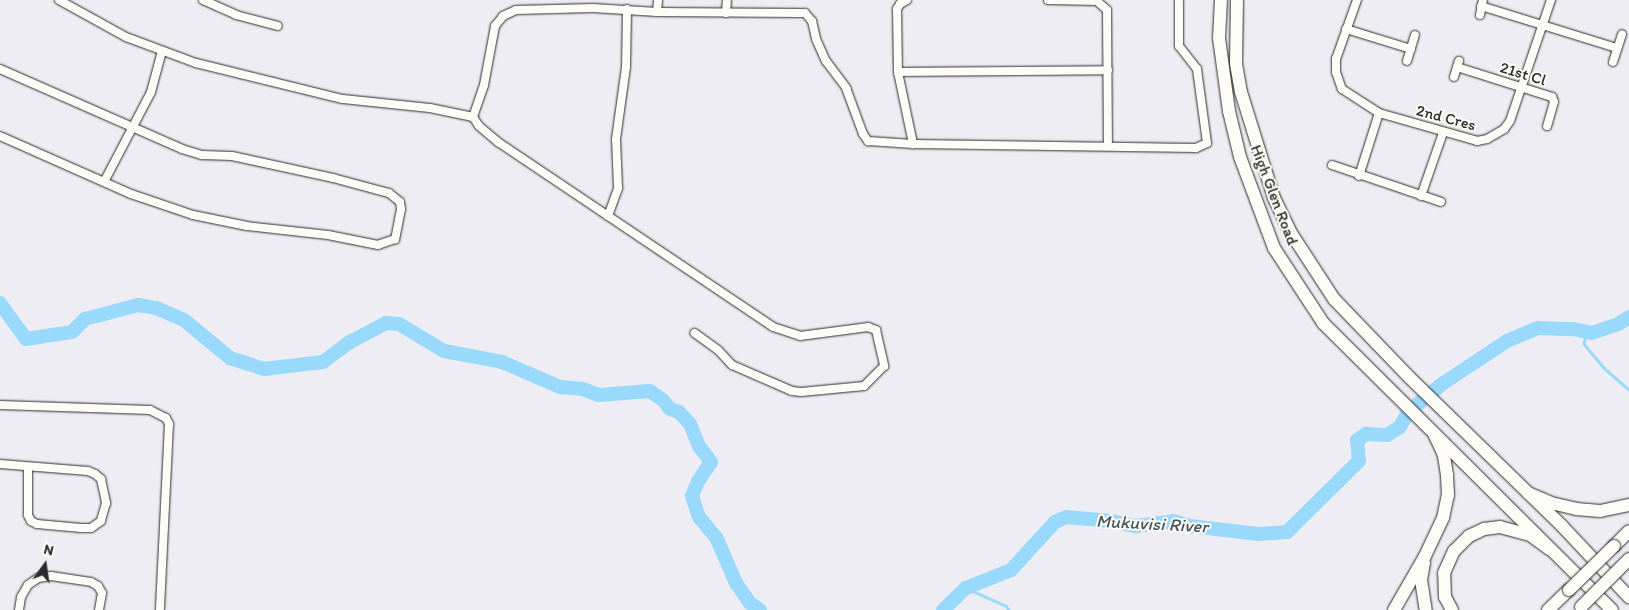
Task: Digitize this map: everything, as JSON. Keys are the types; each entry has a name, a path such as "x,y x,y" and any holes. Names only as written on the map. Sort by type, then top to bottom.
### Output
{"main road":[{"name":"High Glen Road","path":"1221,0 1219,38 1230,111 1240,157 1274,248 1323,323 1549,549"},
{"name":"High Glen Road","path":"1237,0 1236,64 1241,92 1274,198 1291,234 1334,299 1409,377 1528,493 1629,597"},
{"path":"1394,610 1425,556 1443,518 1448,496 1444,455 1434,434"},
{"path":"1528,493 1576,510 1600,511 1629,506"},
{"path":"1452,610 1445,597 1444,573 1454,551 1469,536 1484,529 1500,527 1530,535 1549,549 1612,610"},
{"path":"1548,609 1629,531"},
{"path":"1425,556 1421,580 1426,610"},
{"path":"1579,609 1629,559"}],"street":[{"path":"59,0 70,2 126,37 196,63 344,99 430,108 473,117 479,126 498,142 773,327 800,336 868,327 876,330 884,366 864,386 802,392 792,391 732,365 718,350 695,333"},
{"path":"203,0 236,15 278,26"},
{"path":"657,12 658,0"},
{"path":"726,13 727,0"},
{"path":"907,0 900,4 897,9 898,72 913,144"},
{"path":"1048,0 1097,1 1107,10 1108,146"},
{"path":"473,117 484,85 494,26 503,16 516,10 627,9 657,12 799,12 809,16 816,39 826,61 846,88 863,134 868,141 913,144 1196,148 1207,144 1198,69 1179,46 1179,0"},
{"name":"2nd Cres","path":"1357,0 1336,59 1336,72 1342,89 1379,113 1443,133 1477,141 1487,139 1504,128 1510,121 1551,0"},
{"path":"1480,14 1482,3 1617,48"},
{"path":"608,216 618,188 616,139 626,67 627,9"},
{"path":"1346,29 1411,49"},
{"path":"1613,62 1622,34"},
{"path":"1407,61 1415,35"},
{"path":"104,182 131,127 151,92 162,51"},
{"name":"21st Cl","path":"1454,77 1458,64 1554,99 1547,126"},
{"path":"0,69 182,149 202,154 232,156 333,178 389,194 400,202 401,209 395,239 388,244 378,245 328,235 229,222 193,215 104,182 0,136"},
{"path":"898,72 1108,70"},
{"path":"1359,176 1379,113"},
{"path":"1421,196 1443,133"},
{"path":"1332,165 1359,176 1441,202"},
{"path":"0,405 150,410 166,418 169,424 160,610"},
{"path":"0,464 95,474 101,479 106,503 101,520 91,528 37,524 31,521 28,515 28,467"},
{"path":"20,610 21,597 28,585 38,578 51,576 91,582 98,586 102,593 98,610"}],"waterway":[{"name":"Mukuvisi River","path":"0,303 26,339 72,332 85,319 138,305 156,308 184,320 230,358 264,369 323,362 350,342 386,323 399,324 444,351 502,362 560,387 583,389 599,395 650,391 663,400 670,409 679,412 690,424 699,446 711,462 698,481 692,496 699,517 716,537 736,583 750,603 760,610"},
{"name":"Mukuvisi River","path":"943,610 966,588 1011,570 1055,522 1066,517 1111,521 1135,526 1173,521 1190,526 1259,534 1287,532 1359,461 1357,440 1366,434 1387,435 1400,427 1408,412 1442,384 1507,341 1538,328 1573,329 1592,333 1618,324 1629,317"},
{"path":"1587,332 1584,344 1604,368 1629,390"},
{"path":"966,588 1006,606 1009,610"}]}
